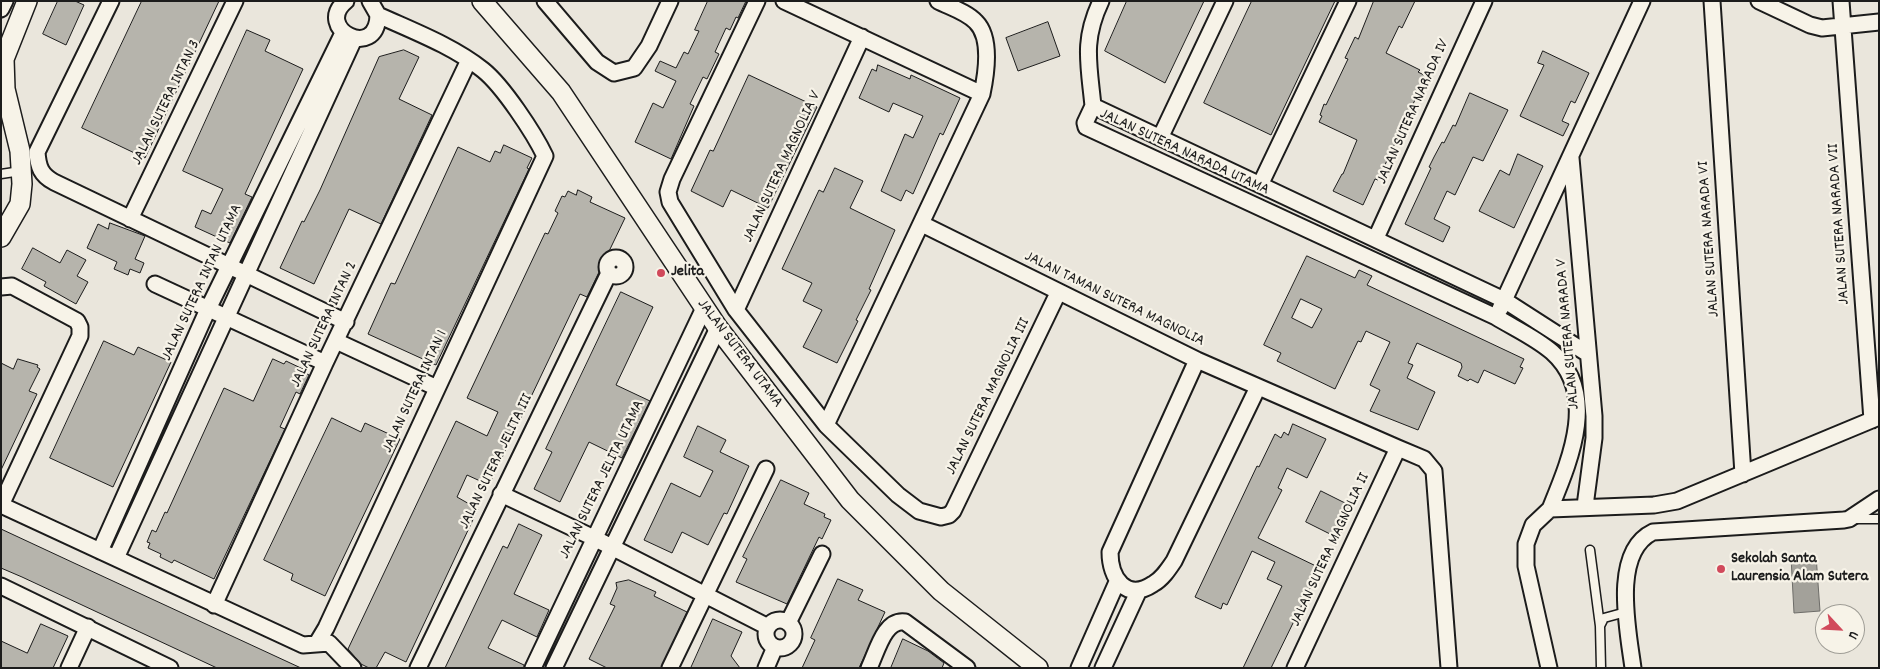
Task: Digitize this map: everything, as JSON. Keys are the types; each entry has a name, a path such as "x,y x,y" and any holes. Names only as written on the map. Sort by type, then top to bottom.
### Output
{"street":[{"path":"1,9 5,1"},
{"path":"27,1 8,45 3,70 5,89 20,151 30,170 346,322"},
{"path":"1,237 20,204 37,152 111,1"},
{"name":"JALAN SUTERA INTAN 3","path":"130,219 235,1"},
{"path":"329,1 337,15 337,21 349,36 367,37 374,10 469,60"},
{"path":"337,15 346,1"},
{"name":"JALAN SUTERA UTAMA","path":"482,1 561,92 718,328 850,500 941,591 1038,668"},
{"path":"545,1 597,62 614,73 634,68 649,46 670,1"},
{"path":"757,1 668,192 672,208 736,310 826,425 982,94 988,66 978,23 971,17 938,1"},
{"path":"784,1 982,94"},
{"path":"1093,106 1087,48 1092,21 1101,1"},
{"path":"1161,136 1225,1"},
{"path":"1260,184 1348,1"},
{"name":"JALAN SUTERA NARADA IV","path":"1376,238 1484,1"},
{"name":"JALAN SUTERA NARADA V","path":"1496,318 1572,158 1642,1"},
{"name":"JALAN SUTERA NARADA VI","path":"1712,1 1743,474"},
{"path":"1760,1 1810,25 1822,28 1879,22"},
{"name":"JALAN SUTERA NARADA VII","path":"1841,1 1875,418"},
{"name":"JALAN SUTERA INTAN UTAMA","path":"100,551 229,266 349,36"},
{"name":"JALAN SUTERA INTAN UTAMA","path":"116,558 245,274 349,36"},
{"name":"JALAN SUTERA MAGNOLIA V","path":"736,310 862,38"},
{"name":"JALAN SUTERA INTAN 1","path":"317,643 326,628 545,159 542,146 495,83 469,60"},
{"name":"JALAN SUTERA INTAN 2","path":"214,605 325,363 469,60"},
{"name":"JALAN SUTERA NARADA UTAMA","path":"1550,510 1572,455 1577,431 1576,403 1572,378 1564,364 1550,350 1496,318 1086,127 1085,122 1093,106 1161,136 1504,300 1588,354"},
{"name":"JALAN SUTERA NARADA V","path":"1572,158 1594,438 1585,506"},
{"name":"JALAN TAMAN SUTERA MAGNOLIA","path":"922,224 1058,293 1197,360 1424,459 1434,470 1448,668"},
{"name":"JALAN SUTERA JELITA III","path":"418,668 500,494 609,273"},
{"path":"155,284 325,363"},
{"path":"1,287 12,286 77,321 80,327 80,336 1,505 304,646 329,643 353,668"},
{"name":"JALAN SUTERA MAGNOLIA III","path":"826,425 898,495 919,510 935,517 950,515 1058,293"},
{"name":"JALAN SUTERA JELITA UTAMA","path":"533,668 704,308"},
{"path":"554,668 610,547 718,328"},
{"path":"336,341 437,388"},
{"path":"1197,360 1110,552 1110,566 1117,582 1126,588 1139,590 1153,584 1165,574 1174,561 1258,387"},
{"path":"1549,668 1526,566 1526,544 1533,525 1550,510 1585,506 1654,505 1677,501 1875,418"},
{"path":"650,422 668,432"},
{"name":"JALAN SUTERA MAGNOLIA II","path":"1295,668 1398,448"},
{"path":"670,668 704,594 766,469"},
{"path":"500,494 594,538 768,627"},
{"path":"1633,668 1626,612 1628,561 1638,542 1653,532 1849,519 1879,499"},
{"path":"788,623 822,554"},
{"path":"1079,668 1117,582"},
{"path":"1,587 88,627 170,668"},
{"path":"1103,668 1139,590"},
{"path":"781,620 788,623 793,628 792,641 782,648 775,647 769,642 766,634 768,627 774,621 781,620"},
{"path":"869,668 888,628 898,622 906,622 967,668"},
{"path":"69,668 88,627"},
{"path":"766,668 775,647"}],"lane":[{"path":"1,174 30,170"},
{"path":"1849,519 1879,519"},
{"path":"1590,550 1600,626 1601,668"},
{"path":"1600,626 1604,618 1626,612"}],"shaded area":[{"path":"1816,555 1820,604 1815,604 1815,611 1794,613 1791,557"}],"building":[{"path":"58,1 75,1 84,5 66,45 43,34"},
{"path":"142,1 219,1 145,158 82,128"},
{"path":"708,1 746,1 730,30 726,28 715,52 719,54 707,79 703,77 690,104 694,106 671,159 635,142 653,103 663,108 676,81 655,71 660,61 676,68 684,52 688,54 699,31 695,30"},
{"path":"1127,1 1204,1 1165,83 1105,51"},
{"path":"1252,1 1335,1 1271,135 1204,103"},
{"path":"1374,1 1415,1 1402,28 1399,26 1386,53 1420,70 1418,72 1426,76 1378,180 1375,179 1363,205 1333,191 1343,174 1357,140 1319,122 1324,104 1326,105 1348,59 1345,58 1355,37 1358,39"},
{"path":"1048,22 1060,56 1018,71 1006,38"},
{"path":"247,30 270,40 265,51 303,69 245,194 252,197 230,243 195,227 202,210 211,214 223,189 183,171"},
{"path":"404,50 419,57 399,99 432,115 381,224 349,209 314,284 280,268 302,221 304,222 320,190 379,57"},
{"path":"1543,51 1589,73 1575,103 1571,101 1562,121 1569,124 1563,136 1520,116 1544,65 1538,63"},
{"path":"878,65 910,79 911,75 960,98 943,135 940,133 913,194 906,190 901,201 881,191 905,134 913,138 923,116 893,103 889,112 859,98 872,69 876,71"},
{"path":"749,75 817,107 768,208 731,190 723,207 691,191 710,150 713,151"},
{"path":"1470,93 1508,110 1483,161 1473,157 1455,195 1447,191 1434,219 1450,227 1443,242 1405,224 1431,168 1429,167 1442,142 1444,143 1453,125 1455,126"},
{"path":"504,145 532,158 527,168 529,169 436,365 368,334 391,283 395,284 458,147 490,162 495,151 500,153"},
{"path":"1518,154 1543,166 1514,228 1479,211 1500,170 1509,175"},
{"path":"835,168 863,181 850,208 895,230 869,289 871,290 856,320 858,321 837,363 803,347 822,310 803,301 812,283 782,269 819,190 823,192"},
{"path":"578,190 592,197 590,202 625,218 587,297 580,294 489,485 467,475 457,497 478,509 406,662 385,652 376,668 369,668 361,664 348,649 456,421 487,436 498,412 467,398 545,233 548,234 558,213 555,211 562,196 565,197 568,191 576,195"},
{"path":"110,223 145,236 135,259 144,263 140,273 130,269 128,275 114,269 117,262 87,248 98,224 108,229"},
{"path":"33,248 60,263 67,250 86,260 77,276 88,282 76,304 44,286 46,282 22,269"},
{"path":"1307,256 1355,278 1359,270 1372,276 1367,285 1524,359 1520,367 1523,368 1515,384 1484,370 1478,383 1458,376 1462,367 1461,363 1417,343 1408,363 1413,365 1407,378 1435,392 1418,430 1370,411 1380,390 1370,385 1390,342 1366,331 1361,342 1358,341 1335,389 1277,361 1281,353 1264,345","holes":["1301,299 1322,309 1312,328 1292,318"]},
{"path":"621,292 653,307 616,385 650,401 622,458 589,442 560,502 534,489 552,452 546,449"},
{"path":"104,341 134,355 138,347 171,362 113,487 50,458"},
{"path":"18,359 38,365 37,367 40,369 29,391 37,394 1,470 1,363 13,369"},
{"path":"273,359 284,364 286,361 305,370 304,372 309,375 300,394 296,392 280,427 285,429 214,579 174,560 172,563 160,557 161,554 148,548 150,543 147,542 152,530 156,532 165,512 167,513 224,388 253,401"},
{"path":"332,418 361,432 365,423 400,439 325,596 291,580 293,574 264,560"},
{"path":"1293,424 1326,439 1307,478 1287,468 1278,488 1282,490 1258,538 1320,568 1271,668 1243,668 1282,586 1267,579 1275,562 1252,551 1227,605 1223,603 1221,609 1195,597 1257,466 1259,467 1275,434 1281,438 1284,432 1288,435"},
{"path":"698,426 726,440 720,452 749,466 727,514 724,513 708,545 682,532 672,553 644,540 671,483 700,497 713,471 684,457"},
{"path":"781,480 809,493 804,504 825,514 824,517 831,520 822,539 819,537 787,604 736,582 747,559 743,557"},
{"path":"1321,491 1353,507 1338,538 1306,522"},
{"path":"519,524 542,535 514,594 549,610 537,637 502,620 488,648 524,665 524,668 445,668 503,546 507,548"},
{"path":"1,529 301,668 217,668 1,568"},
{"path":"838,579 863,590 858,600 885,612 859,668 802,668 815,640 811,638"},
{"path":"629,580 656,592 654,596 687,612 661,668 607,668 589,659 615,606 610,604 617,588 616,583"},
{"path":"713,619 742,632 731,656 740,668 691,668"},
{"path":"41,624 68,636 53,668 1,668 1,641 27,653"},
{"path":"903,639 928,651 944,663 942,668 891,668"}],"place":[{"name":"Jelita","path":"661,273"},
{"name":"Sekolah Santa Laurensia Alam Sutera","path":"1721,569"}]}
